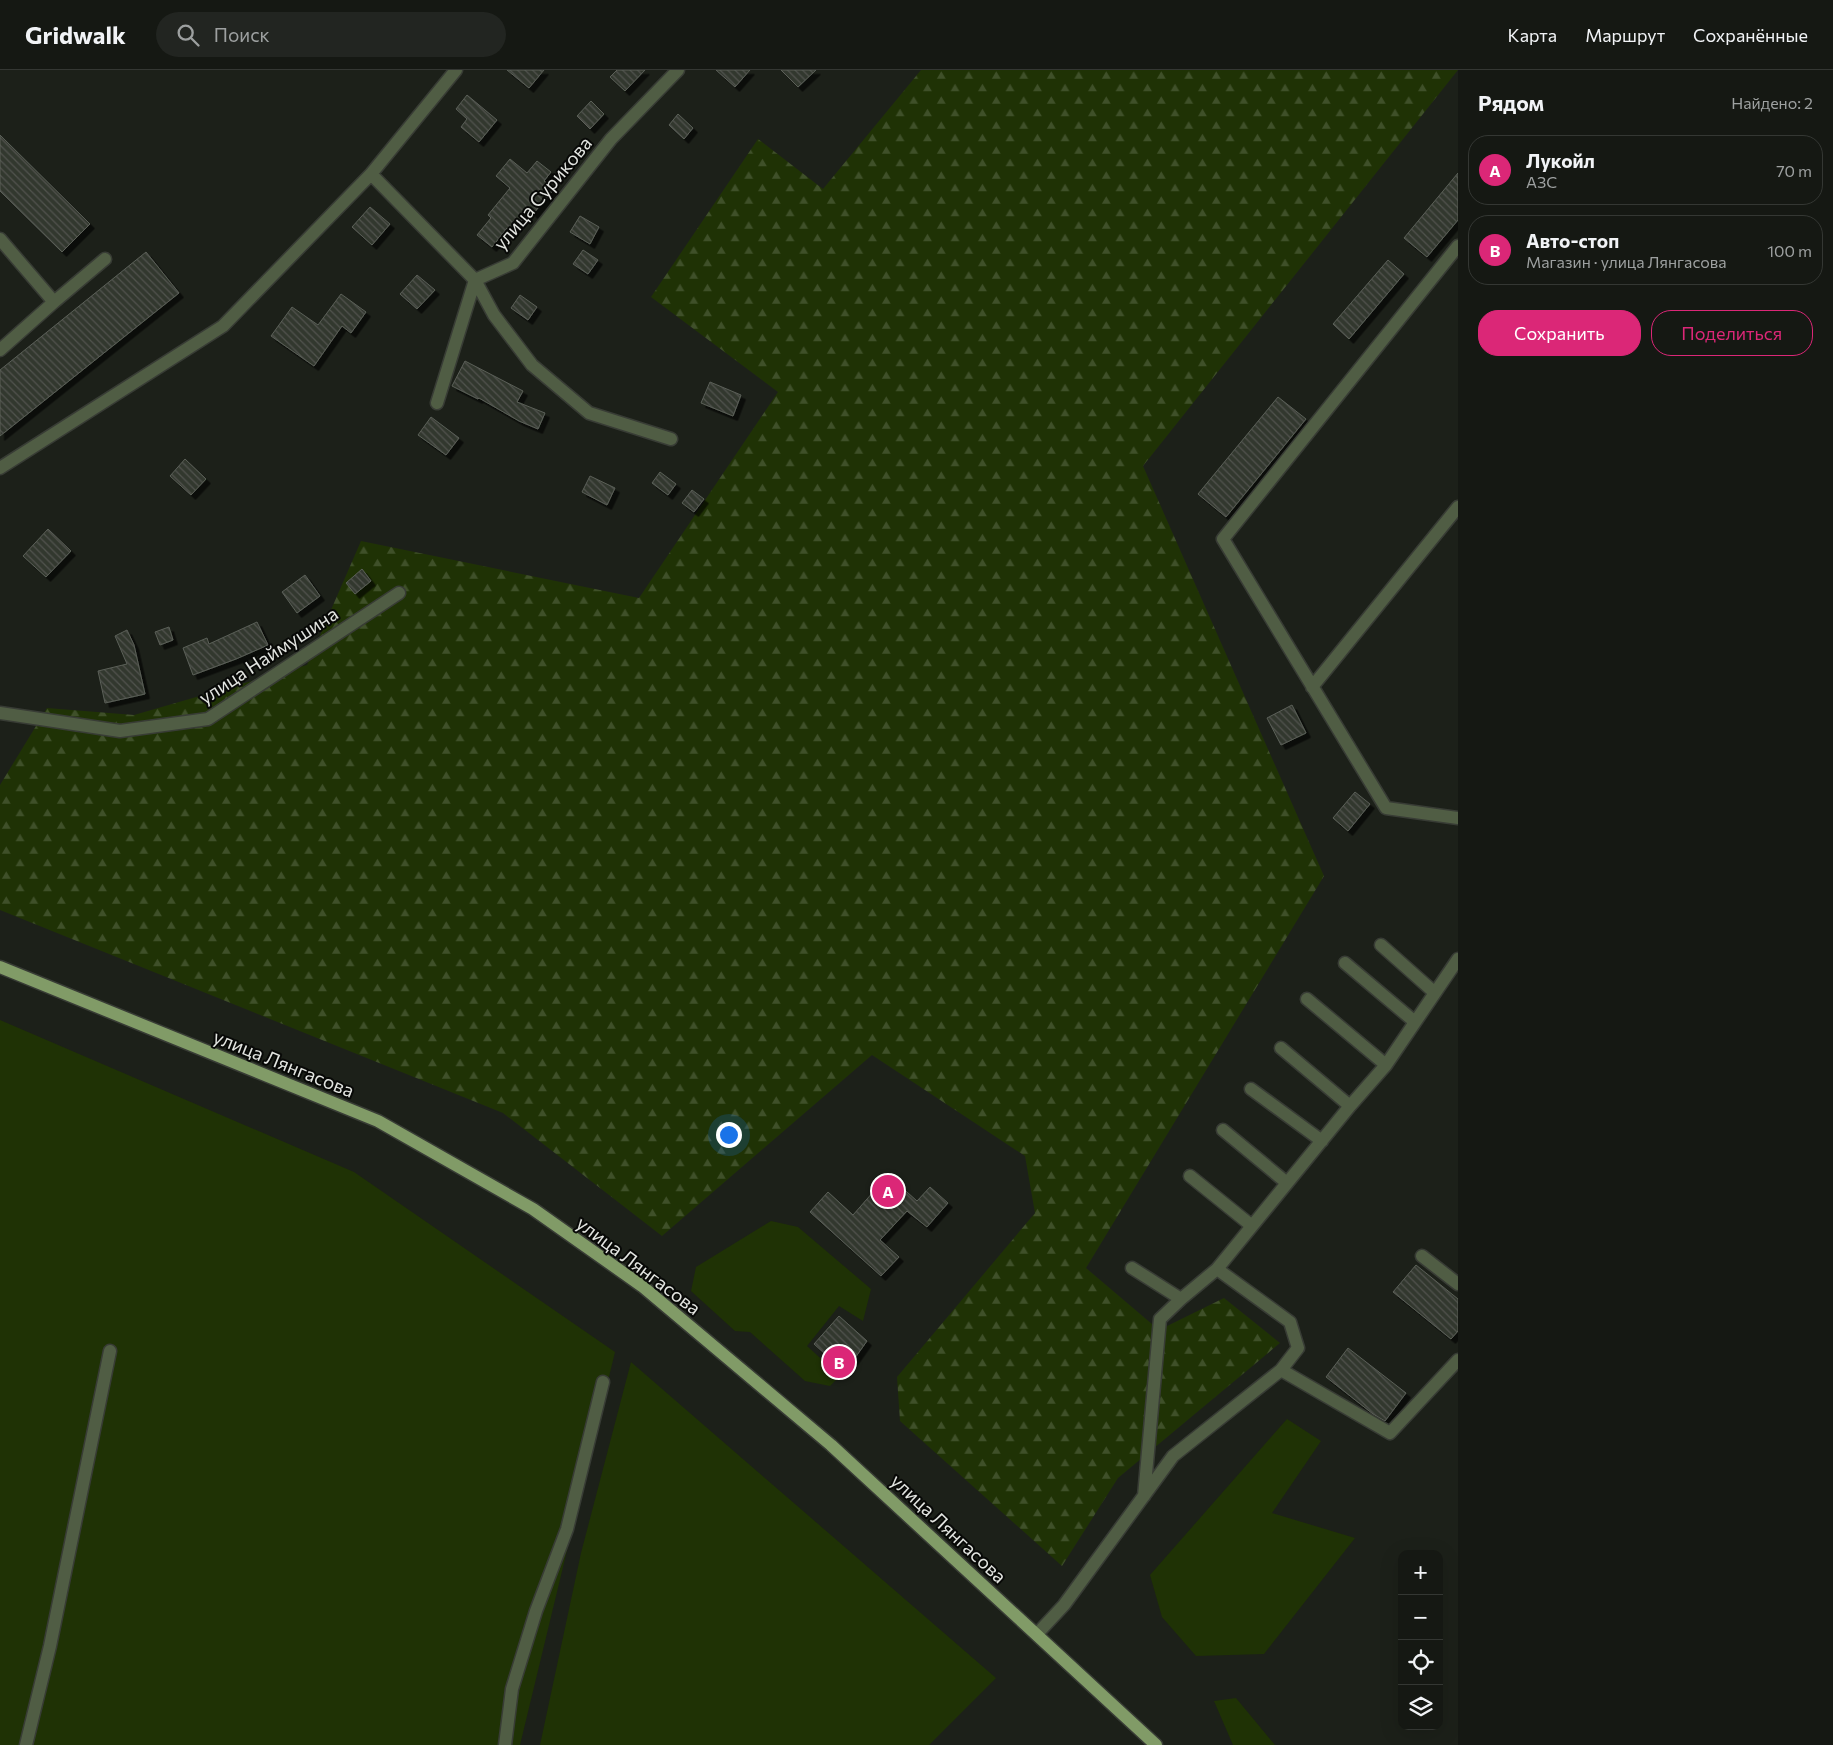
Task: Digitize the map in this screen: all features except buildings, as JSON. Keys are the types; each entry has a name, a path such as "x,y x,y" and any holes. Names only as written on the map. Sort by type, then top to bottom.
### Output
{"main road":[{"name":"улица Лянгасова","path":"0,967 378,1121 533,1209 642,1286 831,1445 1156,1745"}],"street":[{"path":"0,468 223,326 371,174 456,70"},
{"name":"улица Сурикова","path":"475,280 513,263 611,139 678,70"},
{"path":"371,174 475,280 494,315 532,365 589,413 671,439"},
{"path":"0,238 54,302"},
{"path":"1458,246 1223,538 1386,808 1458,818"},
{"path":"0,350 105,259"},
{"path":"437,403 475,280"},
{"path":"1312,687 1458,507"},
{"name":"улица Наймушина","path":"0,713 120,732 208,719 399,593"},
{"path":"1381,945 1435,993"},
{"path":"1144,1496 1160,1319 1217,1269 1350,1106 1386,1065 1458,959"},
{"path":"1345,963 1415,1022"},
{"path":"1307,999 1386,1065"},
{"path":"1281,1048 1350,1106"},
{"path":"1251,1089 1322,1141"},
{"path":"1223,1130 1287,1183"},
{"path":"1190,1176 1252,1226"},
{"path":"1422,1256 1458,1284"},
{"path":"1132,1268 1181,1299"},
{"path":"1037,1634 1064,1605 1174,1456 1281,1370 1298,1348 1290,1322 1217,1269"},
{"path":"26,1745 50,1646 110,1351"},
{"path":"1281,1370 1390,1433 1458,1360"},
{"path":"505,1745 512,1689 536,1611 567,1529 603,1382"}],"green space":[{"path":"921,70 1458,70 1143,466 1324,876 1086,1268 1159,1330 1224,1298 1280,1343 1118,1478 1062,1566 900,1421 897,1377 1035,1213 1025,1156 872,1055 662,1236 503,1113 0,910 0,785 47,708 134,715 307,665 361,541 639,598 778,392 651,297 758,139 823,189"},
{"path":"0,1020 354,1172 615,1352 520,1745 0,1745"},
{"path":"771,1221 798,1227 871,1289 863,1321 839,1306 807,1346 840,1376 830,1386 805,1381 750,1332 735,1331 691,1291 696,1267"},
{"path":"631,1362 996,1678 929,1745 540,1745 581,1553"},
{"path":"1287,1419 1321,1441 1272,1513 1355,1538 1264,1654 1196,1656 1162,1617 1150,1575"},
{"path":"1236,1698 1275,1745 1233,1745 1214,1701"}],"place":[{"name":"Лукойл","path":"888,1191"},
{"name":"Авто-стоп","path":"839,1362"}]}
